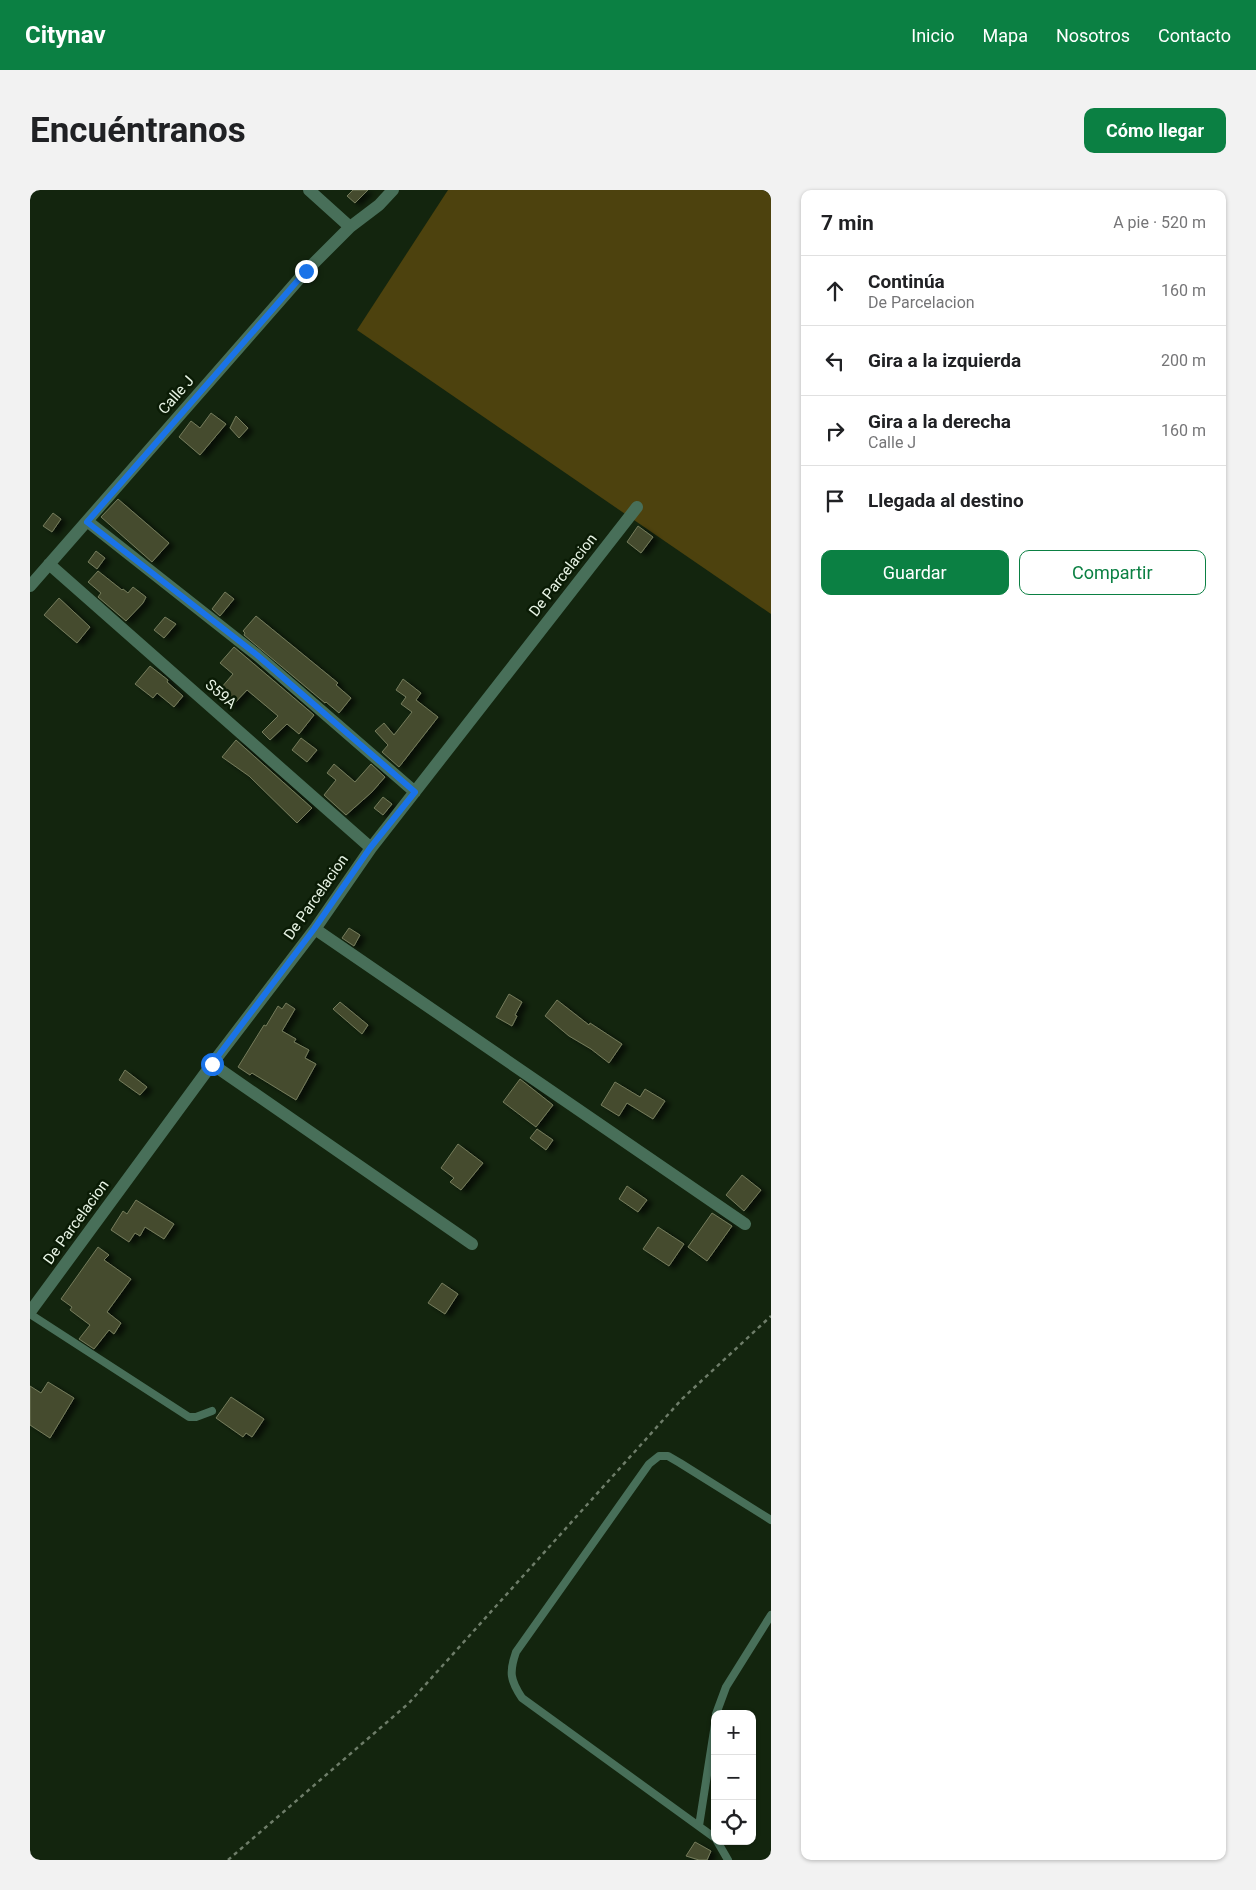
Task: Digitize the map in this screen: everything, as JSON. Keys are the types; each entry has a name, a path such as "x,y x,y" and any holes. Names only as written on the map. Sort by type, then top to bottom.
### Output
{"street":[{"path":"309,190 350,227"},
{"name":"Calle J","path":"30,586 306,271 350,227 379,205 393,190"},
{"name":"De Parcelacion","path":"30,1313 212,1064 314,929 370,848 637,507"},
{"path":"87,522 257,655 415,792"},
{"name":"S59A","path":"49,564 370,848"},
{"path":"314,929 745,1224"},
{"path":"212,1064 472,1244"}],"lane":[{"path":"30,1313 190,1417 212,1412"},
{"path":"711,1835 522,1698 513,1685 510,1668 516,1652 649,1464 658,1456 668,1456 680,1462 771,1520"},
{"path":"717,1710 726,1687 771,1615"},
{"path":"699,1826 711,1750"},
{"path":"719,1845 728,1860"}],"path":[{"path":"228,1860 409,1703 682,1399 771,1316"}],"shaded area":[{"path":"448,190 771,190 771,614 357,330"}],"building":[{"path":"353,190 368,190 355,203 347,196"},
{"path":"211,413 226,424 200,455 179,437 191,421 200,428"},
{"path":"236,416 248,428 239,438 230,428"},
{"path":"118,499 169,543 152,562 101,517"},
{"path":"53,513 61,519 52,532 43,526"},
{"path":"638,526 653,537 641,553 627,542"},
{"path":"96,551 105,558 97,569 88,562"},
{"path":"98,571 122,590 128,593 133,587 146,597 143,603 126,621 98,597 101,593 88,582"},
{"path":"225,592 234,599 220,616 212,609"},
{"path":"59,598 90,627 77,643 44,615"},
{"path":"256,616 338,683 336,685 351,698 339,713 244,635 243,631"},
{"path":"165,617 176,624 164,638 154,630"},
{"path":"234,647 314,715 299,734 287,724 270,740 262,732 278,716 247,690 231,707 216,694 233,674 220,663"},
{"path":"150,666 168,680 167,682 183,696 174,707 157,693 153,698 135,684"},
{"path":"403,679 421,693 416,700 438,717 399,767 382,752 388,745 375,731 384,723 394,735 412,712 401,704 406,697 396,690"},
{"path":"301,738 317,750 307,762 292,750"},
{"path":"236,740 312,808 297,823 249,776 222,757"},
{"path":"334,764 355,782 371,764 385,777 372,792 346,815 324,795 336,780 327,773"},
{"path":"383,797 392,804 383,815 374,808"},
{"path":"349,928 360,935 354,946 342,938"},
{"path":"509,994 522,1002 512,1026 496,1017"},
{"path":"557,1000 589,1025 590,1023 622,1044 609,1063 591,1049 569,1036 545,1016"},
{"path":"340,1002 368,1025 362,1034 333,1009"},
{"path":"286,1003 295,1009 282,1031 296,1039 294,1042 309,1050 305,1058 316,1064 296,1100 252,1073 250,1075 238,1067 278,1006 282,1009"},
{"path":"125,1070 147,1087 140,1095 119,1080"},
{"path":"520,1079 553,1105 536,1127 503,1102"},
{"path":"615,1082 640,1097 645,1089 665,1101 653,1119 627,1103 619,1116 601,1105"},
{"path":"537,1129 553,1140 546,1150 530,1138"},
{"path":"458,1144 483,1163 461,1190 450,1182 454,1178 441,1168"},
{"path":"742,1175 761,1190 744,1211 726,1195"},
{"path":"627,1186 647,1200 638,1212 619,1199"},
{"path":"136,1200 174,1224 164,1239 145,1227 140,1236 135,1233 129,1242 111,1230 123,1211 127,1214"},
{"path":"712,1213 732,1226 707,1261 688,1247"},
{"path":"658,1227 684,1244 669,1266 643,1249"},
{"path":"98,1247 109,1255 104,1260 131,1279 107,1312 121,1323 114,1334 109,1330 94,1349 79,1339 90,1325 70,1310 72,1307 61,1299"},
{"path":"442,1283 458,1294 445,1314 428,1303"},
{"path":"48,1382 74,1398 50,1438 30,1425 30,1386 41,1393"},
{"path":"231,1397 264,1419 252,1437 246,1433 243,1437 216,1418"},
{"path":"695,1842 711,1851 707,1860 686,1856"}],"route":[{"path":"212,1064 314,929 370,848 415,792 257,655 87,522 306,271"}]}
